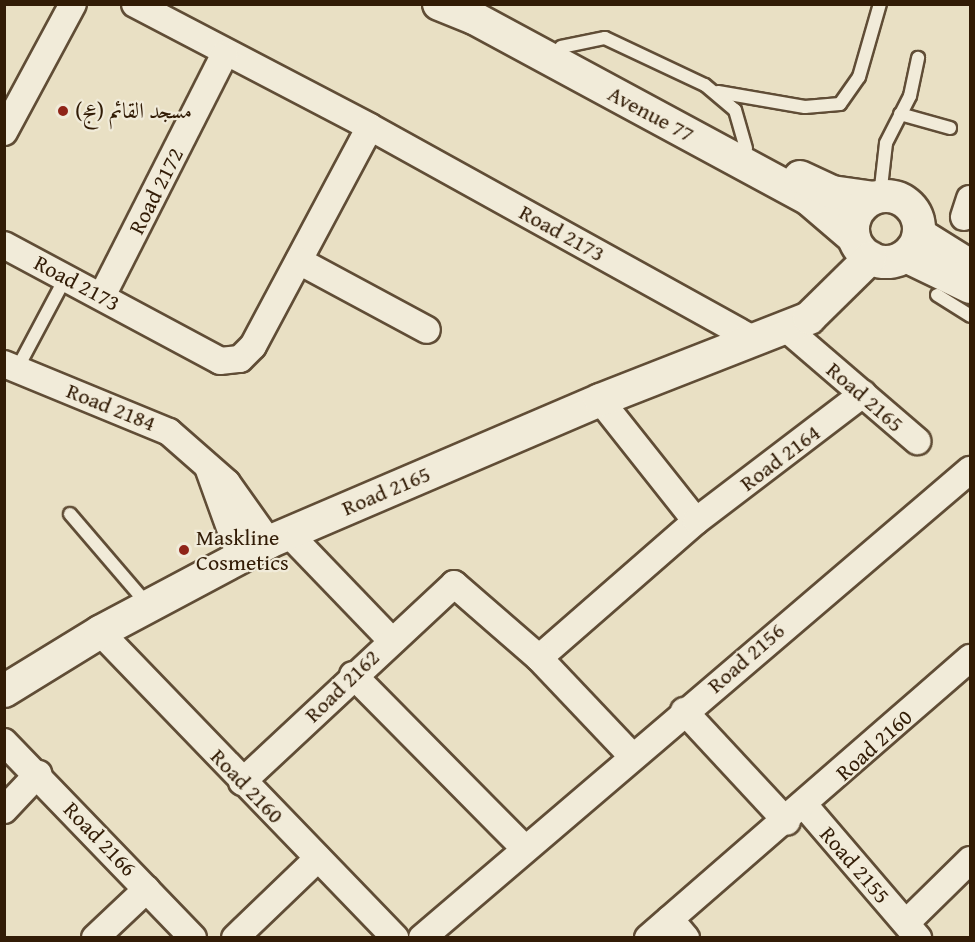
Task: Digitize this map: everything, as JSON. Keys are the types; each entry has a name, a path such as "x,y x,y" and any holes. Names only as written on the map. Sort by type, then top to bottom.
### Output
{"street":[{"path":"8,118 73,4"},
{"name":"Road 2173","path":"135,4 225,54 370,127 754,340"},
{"name":"Avenue 77","path":"439,4 474,18 810,200 862,248"},
{"name":"Avenue 77","path":"485,4 832,192 877,197"},
{"name":"Road 2172","path":"102,296 225,54"},
{"name":"Road 2173","path":"4,245 220,361 240,359 253,346 370,127"},
{"path":"877,197 904,201 919,222 913,245 895,261 862,248 856,214 877,197"},
{"path":"913,245 970,266"},
{"path":"913,245 970,287"},
{"name":"Road 2165","path":"4,691 100,632 240,556 600,400 787,328 830,303 862,248"},
{"path":"299,261 426,330"},
{"name":"Road 2165","path":"787,328 917,441"},
{"name":"Road 2184","path":"9,372 153,423 184,442 279,538 391,640"},
{"name":"Road 2164","path":"539,658 696,521 863,394"},
{"path":"600,400 696,521"},
{"name":"Road 2184","path":"208,466 240,556"},
{"name":"Road 2156","path":"422,938 631,754 970,470"},
{"name":"Road 2162","path":"242,782 442,590 460,586 539,658"},
{"name":"Road 2160","path":"100,632 242,782 395,938"},
{"path":"539,658 631,754"},
{"name":"Road 2160","path":"648,938 678,928 796,814 967,667"},
{"path":"353,675 524,848"},
{"path":"684,711 796,814"},
{"name":"Road 2166","path":"4,742 38,774 193,938"},
{"path":"4,810 38,774"},
{"name":"Road 2155","path":"796,814 912,930 970,860"},
{"path":"235,938 318,858"},
{"path":"95,938 147,889"}],"lane":[{"path":"561,47 605,38 716,92 805,107 840,104 859,76 880,4"},
{"path":"877,197 885,143 900,114 918,58"},
{"path":"716,92 741,121 746,147"},
{"path":"900,114 950,128"},
{"path":"9,372 66,277"},
{"path":"937,295 970,316"},
{"path":"70,514 149,606"}],"place":[{"name":"مسجد القائم (عج)","path":"63,111"},
{"name":"Maskline Cosmetics","path":"184,550"}]}
